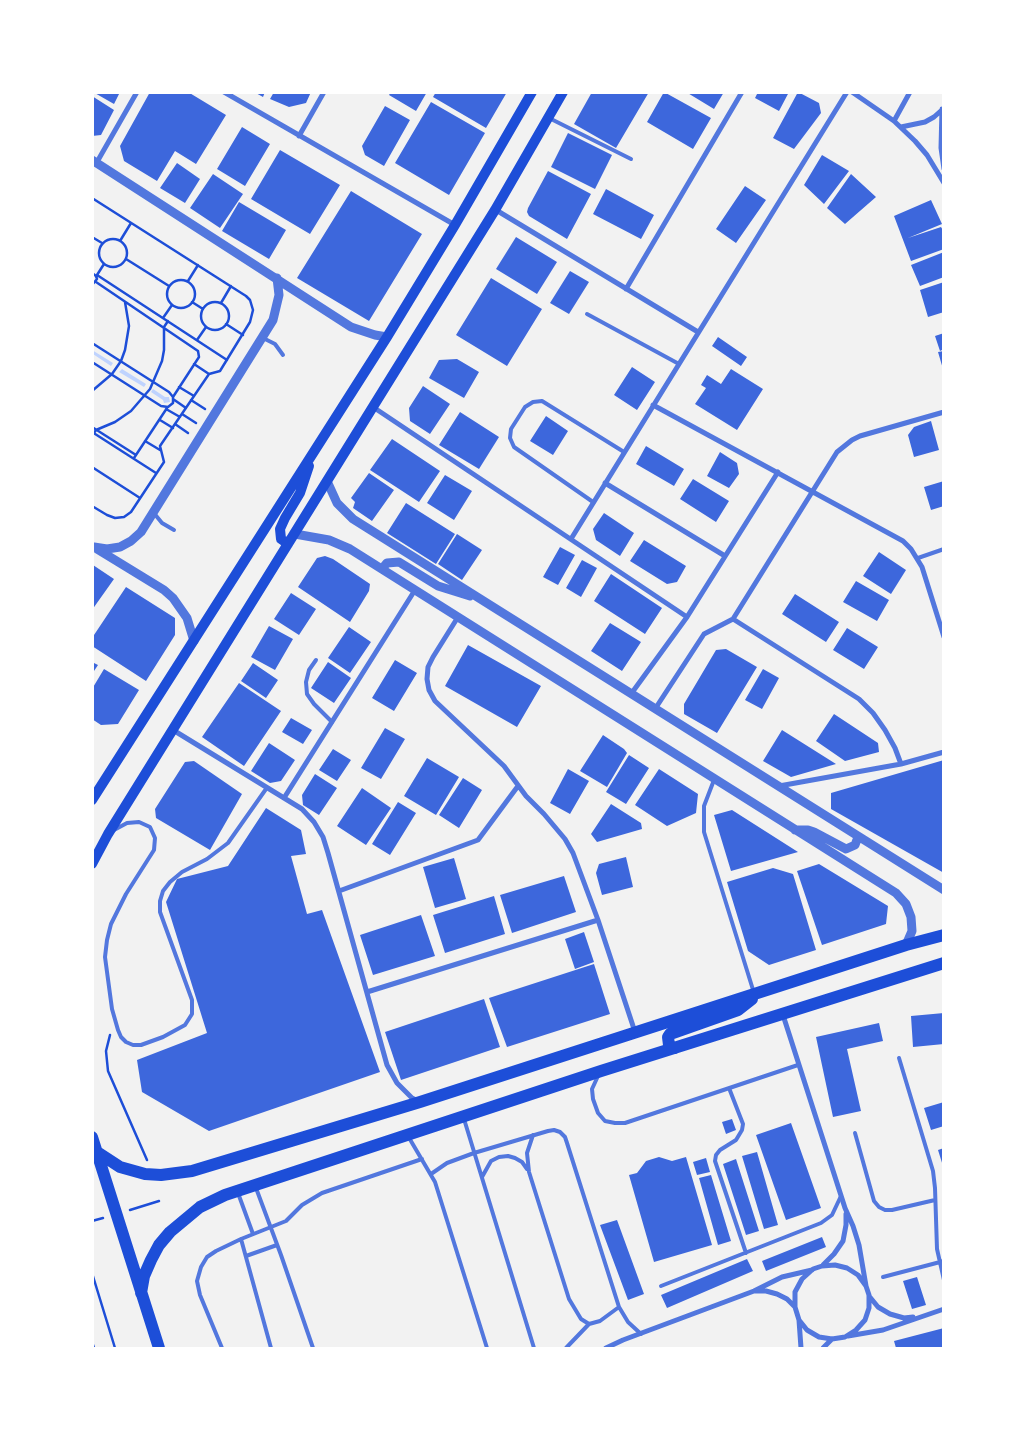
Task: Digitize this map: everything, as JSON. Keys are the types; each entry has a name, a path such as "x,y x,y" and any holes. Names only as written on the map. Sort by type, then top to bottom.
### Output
{"main road":[{"path":"92,800 387,337 532,92"},
{"path":"92,864 108,834 172,730 495,210 563,92"},
{"path":"288,544 281,539 280,529 303,487 310,460"},
{"path":"97,1152 120,1167 145,1174 161,1175 192,1171 420,1102 944,934"},
{"path":"141,1293 144,1276 151,1260 159,1245 170,1232 200,1207 225,1195 601,1071 944,963"},
{"path":"675,1048 669,1044 668,1037 670,1034 738,1010 755,995"},
{"path":"92,1137 159,1348"}],"street":[{"path":"138,92 95,161 351,327 362,332 387,337"},
{"path":"224,92 455,225"},
{"path":"299,136 324,92"},
{"path":"626,289 742,92"},
{"path":"570,539 847,92"},
{"path":"852,92 901,127 927,156 944,183"},
{"path":"894,122 910,92"},
{"path":"901,127 925,122 934,117 943,108"},
{"path":"943,108 941,148 944,170"},
{"path":"495,210 698,332"},
{"path":"93,545 114,548 131,541 140,532 263,338 278,304 277,278"},
{"path":"653,405 903,541 918,558 944,638"},
{"path":"373,408 687,617"},
{"path":"655,709 704,634 733,620 837,452 852,440 869,433 944,412"},
{"path":"631,694 687,617 778,472"},
{"path":"327,481 337,503 353,520 944,890"},
{"path":"605,483 725,556"},
{"path":"295,534 318,536 340,544 382,569 901,898 911,917 912,931 906,945"},
{"path":"93,545 154,583 173,598 187,618 194,641"},
{"path":"382,569 387,563 399,562 438,586 478,598"},
{"path":"284,798 415,590"},
{"path":"458,617 428,667 427,679 429,690 435,701 512,775 530,801 555,826 573,853 636,1033"},
{"path":"733,620 859,699 885,730 901,764"},
{"path":"172,730 266,789 302,809 314,822 323,837 387,1065 391,1075 404,1091 420,1102"},
{"path":"778,786 901,764 944,752"},
{"path":"338,891 478,840 518,786"},
{"path":"794,830 814,832 846,849 855,845 858,837"},
{"path":"367,992 598,920"},
{"path":"782,1014 841,1196 859,1245 869,1295 869,1308 864,1320 856,1330 845,1337"},
{"path":"822,1266 834,1254 843,1240 846,1225 845,1208"},
{"path":"606,1348 754,1291 782,1277 822,1266 835,1264 847,1268 858,1275 866,1286"},
{"path":"794,1307 796,1292 802,1279 813,1269"},
{"path":"754,1291 766,1291 777,1294 787,1299 794,1307 799,1320 801,1348"},
{"path":"869,1295 878,1306 890,1314 904,1318 919,1316"},
{"path":"799,1320 807,1330 819,1337 832,1339 883,1330 919,1316 944,1309"},
{"path":"823,1348 832,1339"}],"lane":[{"path":"548,118 631,159"},
{"path":"587,314 679,364"},
{"path":"263,338 275,344 283,355"},
{"path":"593,502 517,450 511,443 511,429 525,407 533,402 542,401 624,452"},
{"path":"153,512 162,523 174,530"},
{"path":"918,558 944,549"},
{"path":"316,660 309,670 306,682 307,694 332,722"},
{"path":"714,780 704,806 704,832 755,995"},
{"path":"108,834 127,823 139,822 150,827 155,838 154,850 122,901 111,924 105,958 106,974 116,1025 121,1037 133,1045 141,1044 179,1029 190,1020 192,1014 192,1000 160,912 160,901 164,891 170,882 182,872 208,859 228,842 266,789"},
{"path":"899,1058 933,1171 938,1262 944,1280"},
{"path":"601,1071 592,1089 598,1113 605,1120 625,1123 798,1065"},
{"path":"729,1088 743,1124 742,1130 736,1140 716,1154 715,1161 746,1253"},
{"path":"463,1116 534,1348"},
{"path":"430,1174 447,1163 474,1153 533,1135 554,1130 560,1132 565,1137 620,1306 628,1322 641,1334"},
{"path":"855,1133 874,1201 879,1207 885,1210 892,1210 936,1200"},
{"path":"407,1134 439,1194 487,1348"},
{"path":"533,1135 527,1153 529,1172 569,1299 581,1319 590,1324"},
{"path":"482,1177 491,1162 499,1157 508,1156 522,1162 529,1172"},
{"path":"222,1348 200,1295 197,1281 201,1267 207,1257 241,1239 286,1221 302,1205 322,1193 422,1159"},
{"path":"254,1185 278,1245 313,1348"},
{"path":"238,1191 253,1234"},
{"path":"661,1286 821,1223 832,1215 841,1196"},
{"path":"241,1239 271,1348"},
{"path":"246,1256 278,1245"},
{"path":"884,1277 944,1261"},
{"path":"566,1348 590,1324 600,1321 620,1306"}],"path":[{"path":"92,198 246,296 253,310 250,322 243,335 220,371 209,374 160,446 164,462 131,512 120,518 111,517 92,506"},
{"path":"120,241 131,222"},
{"path":"92,237 102,243"},
{"path":"110,239 120,241 126,249 126,258 116,266 104,264 100,260 99,248 102,243 110,239"},
{"path":"126,258 169,286"},
{"path":"92,285 96,282 97,275 104,264"},
{"path":"188,282 198,266"},
{"path":"92,272 227,360"},
{"path":"177,280 188,282 195,292 192,302 181,308 172,305 167,298 169,286 177,280"},
{"path":"96,282 196,348 199,357 179,387 171,405 167,408 135,457"},
{"path":"221,303 231,286"},
{"path":"92,391 112,374 121,361 128,332 128,314 125,302"},
{"path":"192,302 203,309"},
{"path":"210,302 221,303 228,312 229,318 226,324 218,329 206,327 201,317 203,309 210,302"},
{"path":"163,318 172,305"},
{"path":"154,321 158,315"},
{"path":"94,431 123,417 145,396 154,382 162,361 164,327 168,321"},
{"path":"226,324 243,335"},
{"path":"197,340 206,327"},
{"path":"92,343 154,382 186,408"},
{"path":"92,362 180,418"},
{"path":"194,364 209,374"},
{"path":"179,387 194,396"},
{"path":"160,420 199,440"},
{"path":"92,427 94,431 157,473"},
{"path":"145,441 161,450"},
{"path":"92,467 140,498"},
{"path":"116,1025 107,1043 105,1060 108,1071 147,1157 145,1174"},
{"path":"92,1273 115,1348"},
{"path":"92,1342 94,1348"}],"water":[{"path":"92,350 113,363 111,366 93,354"},
{"path":"122,369 146,384 144,387 119,372"},
{"path":"153,389 165,397 169,397 170,402 164,403 163,400 151,392"}],"building":[{"path":"93,92 120,92 114,104"},
{"path":"150,92 188,92 226,115 196,164 175,151 157,181 124,161 120,146"},
{"path":"254,92 265,92 263,97"},
{"path":"274,92 311,92 306,103 289,107 270,99"},
{"path":"391,92 427,92 416,111 389,95"},
{"path":"436,92 507,92 486,128 433,97"},
{"path":"592,92 649,92 616,148 574,124"},
{"path":"664,92 711,118 693,149 647,122"},
{"path":"686,92 724,92 714,109"},
{"path":"758,92 789,92 779,111 755,98"},
{"path":"798,92 819,103 821,113 794,149 773,138"},
{"path":"92,96 114,110 101,135 92,136"},
{"path":"431,102 485,133 449,195 395,163"},
{"path":"385,106 410,120 384,166 365,155 362,146"},
{"path":"242,127 270,144 245,186 217,169"},
{"path":"568,133 612,155 595,189 551,167"},
{"path":"280,150 340,185 310,234 251,199"},
{"path":"822,155 849,171 824,204 804,185"},
{"path":"177,163 200,179 185,203 160,188"},
{"path":"548,171 591,194 567,239 529,216 527,212"},
{"path":"213,174 243,194 220,228 190,208"},
{"path":"851,174 876,197 845,224 827,208"},
{"path":"745,186 766,200 736,243 716,229"},
{"path":"606,189 654,215 641,239 593,214"},
{"path":"351,191 422,234 369,321 297,278"},
{"path":"931,200 942,224 908,238 941,227 944,232 944,249 911,261 894,216"},
{"path":"239,202 286,230 269,259 222,231"},
{"path":"516,237 557,262 537,294 496,269"},
{"path":"944,252 944,277 920,286 911,265"},
{"path":"570,271 589,282 569,314 550,303"},
{"path":"491,278 542,309 507,366 456,335"},
{"path":"944,282 944,312 928,317 920,290"},
{"path":"944,333 944,349 940,351 935,336"},
{"path":"718,337 747,357 741,366 712,346"},
{"path":"944,351 944,369 943,369 938,352"},
{"path":"457,359 479,372 464,398 429,378 439,360"},
{"path":"632,367 655,382 637,410 614,395"},
{"path":"731,369 763,389 737,430 695,404 706,388 701,385 707,375 721,384"},
{"path":"423,386 450,404 430,434 410,421 409,408"},
{"path":"460,412 499,437 479,469 439,445"},
{"path":"546,416 568,431 553,455 530,441"},
{"path":"931,421 939,450 914,457 908,435 914,427"},
{"path":"392,439 440,471 419,502 370,470"},
{"path":"646,446 684,469 674,486 636,464"},
{"path":"720,452 737,463 739,474 729,488 707,476"},
{"path":"369,473 394,490 372,521 353,508 355,502 351,498"},
{"path":"445,475 472,491 454,520 427,503"},
{"path":"693,479 729,501 716,522 680,499"},
{"path":"944,481 944,506 931,510 924,487"},
{"path":"406,503 455,534 436,564 387,533"},
{"path":"604,513 634,533 620,556 596,540 593,529"},
{"path":"457,534 482,550 462,580 438,564"},
{"path":"644,540 686,566 677,582 667,584 630,561"},
{"path":"560,547 575,555 558,585 543,577"},
{"path":"879,552 906,570 891,594 863,576"},
{"path":"325,556 333,559 370,584 369,591 350,622 298,587 317,558"},
{"path":"582,560 597,568 581,597 566,588"},
{"path":"92,566 114,579 92,610"},
{"path":"611,574 662,608 645,634 594,601"},
{"path":"856,581 889,600 877,621 843,602"},
{"path":"126,587 175,618 175,635 146,681 92,646 92,638"},
{"path":"291,593 316,609 299,635 274,619"},
{"path":"795,594 839,622 826,642 782,614"},
{"path":"610,623 641,642 622,671 591,651"},
{"path":"269,626 293,639 275,670 251,657"},
{"path":"349,627 371,642 350,673 328,658"},
{"path":"847,628 878,647 864,669 833,650"},
{"path":"468,645 541,686 517,727 445,686"},
{"path":"726,649 757,667 717,733 684,714 684,704 716,650"},
{"path":"395,660 417,673 394,711 372,698"},
{"path":"92,662 98,665 92,674"},
{"path":"328,662 351,678 334,703 311,688"},
{"path":"253,663 278,680 266,698 241,681"},
{"path":"104,669 139,690 118,724 101,725 92,719 92,689"},
{"path":"763,669 779,678 762,709 745,700"},
{"path":"239,683 281,711 244,766 202,737"},
{"path":"834,714 878,743 879,752 845,761 816,741"},
{"path":"291,718 312,730 303,744 282,732"},
{"path":"385,728 405,739 381,779 361,768"},
{"path":"782,730 836,764 791,777 763,761"},
{"path":"603,735 627,753 607,787 580,771"},
{"path":"269,743 295,760 281,781 270,783 251,771"},
{"path":"333,749 351,760 337,781 319,770"},
{"path":"629,755 649,768 626,804 606,792"},
{"path":"427,758 459,777 436,815 404,796"},
{"path":"944,760 944,873 831,809 831,793"},
{"path":"194,761 242,794 210,850 156,818 155,809 185,762"},
{"path":"568,769 589,781 570,814 550,803"},
{"path":"659,769 698,794 696,813 667,826 635,805"},
{"path":"315,774 337,788 319,815 303,805 302,795"},
{"path":"463,778 482,790 459,828 439,815"},
{"path":"362,788 391,808 366,845 337,826"},
{"path":"398,802 416,813 390,855 372,844"},
{"path":"611,804 641,823 642,829 597,842 591,834"},
{"path":"266,808 301,830 306,854 291,856 307,914 322,910 380,1072 209,1131 142,1092 137,1060 207,1033 166,902 177,879 228,866"},
{"path":"732,810 798,852 731,871 714,815"},
{"path":"626,857 633,887 602,895 596,873 599,864"},
{"path":"454,858 466,899 435,908 423,867"},
{"path":"819,864 888,906 886,924 822,945 797,871"},
{"path":"773,868 793,874 816,950 769,965 748,951 727,882"},
{"path":"564,876 576,912 512,933 500,895"},
{"path":"494,896 505,934 445,953 433,915"},
{"path":"421,915 435,956 373,975 360,935"},
{"path":"584,932 594,962 575,969 565,939"},
{"path":"594,964 610,1014 507,1047 489,998"},
{"path":"484,999 500,1047 401,1080 385,1032"},
{"path":"944,1013 944,1044 913,1047 911,1016"},
{"path":"879,1023 883,1041 847,1049 861,1111 833,1117 816,1037"},
{"path":"944,1102 944,1126 931,1130 924,1108"},
{"path":"732,1119 736,1130 726,1134 722,1122"},
{"path":"791,1123 821,1208 786,1220 756,1135"},
{"path":"944,1148 944,1166 943,1166 938,1150"},
{"path":"757,1152 778,1225 764,1229 742,1156"},
{"path":"659,1157 672,1161 686,1157 712,1245 654,1262 629,1175 637,1173 646,1161"},
{"path":"706,1158 710,1172 697,1175 693,1162"},
{"path":"736,1159 759,1231 746,1235 723,1164"},
{"path":"711,1175 731,1241 718,1245 699,1178"},
{"path":"617,1220 644,1294 628,1300 600,1225"},
{"path":"822,1237 826,1247 766,1271 762,1261"},
{"path":"747,1259 753,1271 667,1308 661,1295"},
{"path":"917,1277 926,1305 912,1309 903,1281"},
{"path":"944,1328 944,1348 896,1348 894,1341"}]}
